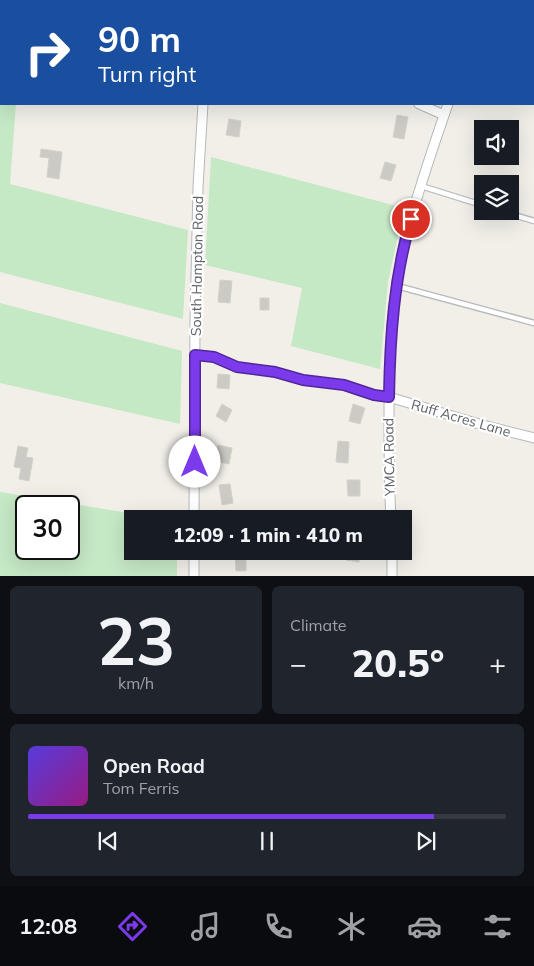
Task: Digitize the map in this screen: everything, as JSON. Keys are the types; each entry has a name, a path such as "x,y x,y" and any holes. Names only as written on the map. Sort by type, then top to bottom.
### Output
{"street":[{"name":"South Hampton Road","path":"194,510 198,187 203,105"},
{"path":"422,105 444,114"},
{"name":"YMCA Road","path":"391,510 390,345 397,286 406,235 420,186 448,105"},
{"name":"Ruff Acres Lane","path":"389,397 534,438"},
{"path":"194,560 194,576"},
{"path":"392,560 392,576"}],"lane":[{"path":"420,186 474,203"},
{"path":"519,216 534,221"},
{"path":"397,286 534,323"},
{"path":"195,355 214,357 237,367 275,372 303,380 344,385 374,395 389,397"}],"green space":[{"path":"0,105 16,105 10,184 188,230 183,319 0,272"},
{"path":"211,157 404,208 388,282 380,369 291,346 302,288 205,265"},
{"path":"0,303 182,351 180,424 0,383"},
{"path":"0,492 18,495 15,495 15,560 80,560 80,505 124,512 124,560 177,560 177,576 0,576"}],"building":[{"path":"397,115 408,117 404,139 393,137"},
{"path":"229,119 241,121 239,137 226,135"},
{"path":"41,149 62,152 59,179 47,177 49,158 40,157"},
{"path":"385,162 396,165 391,181 380,178"},
{"path":"220,280 232,281 230,303 218,302"},
{"path":"260,298 269,298 269,310 260,310"},
{"path":"218,374 230,375 229,389 217,388"},
{"path":"222,404 232,410 226,422 216,416"},
{"path":"353,404 365,408 360,424 349,421"},
{"path":"338,441 349,442 348,463 336,462"},
{"path":"218,445 232,448 229,464 215,461"},
{"path":"18,446 28,448 26,457 33,458 29,481 19,479 21,468 14,467"},
{"path":"347,480 360,480 360,496 348,496"},
{"path":"230,484 233,503 222,505 219,485"},
{"path":"235,560 246,560 246,571 236,571"}],"route":[{"path":"195,462 195,355 214,357 237,367 275,372 303,380 344,385 374,395 389,397 390,345 393,316 406,235 411,219"}]}
